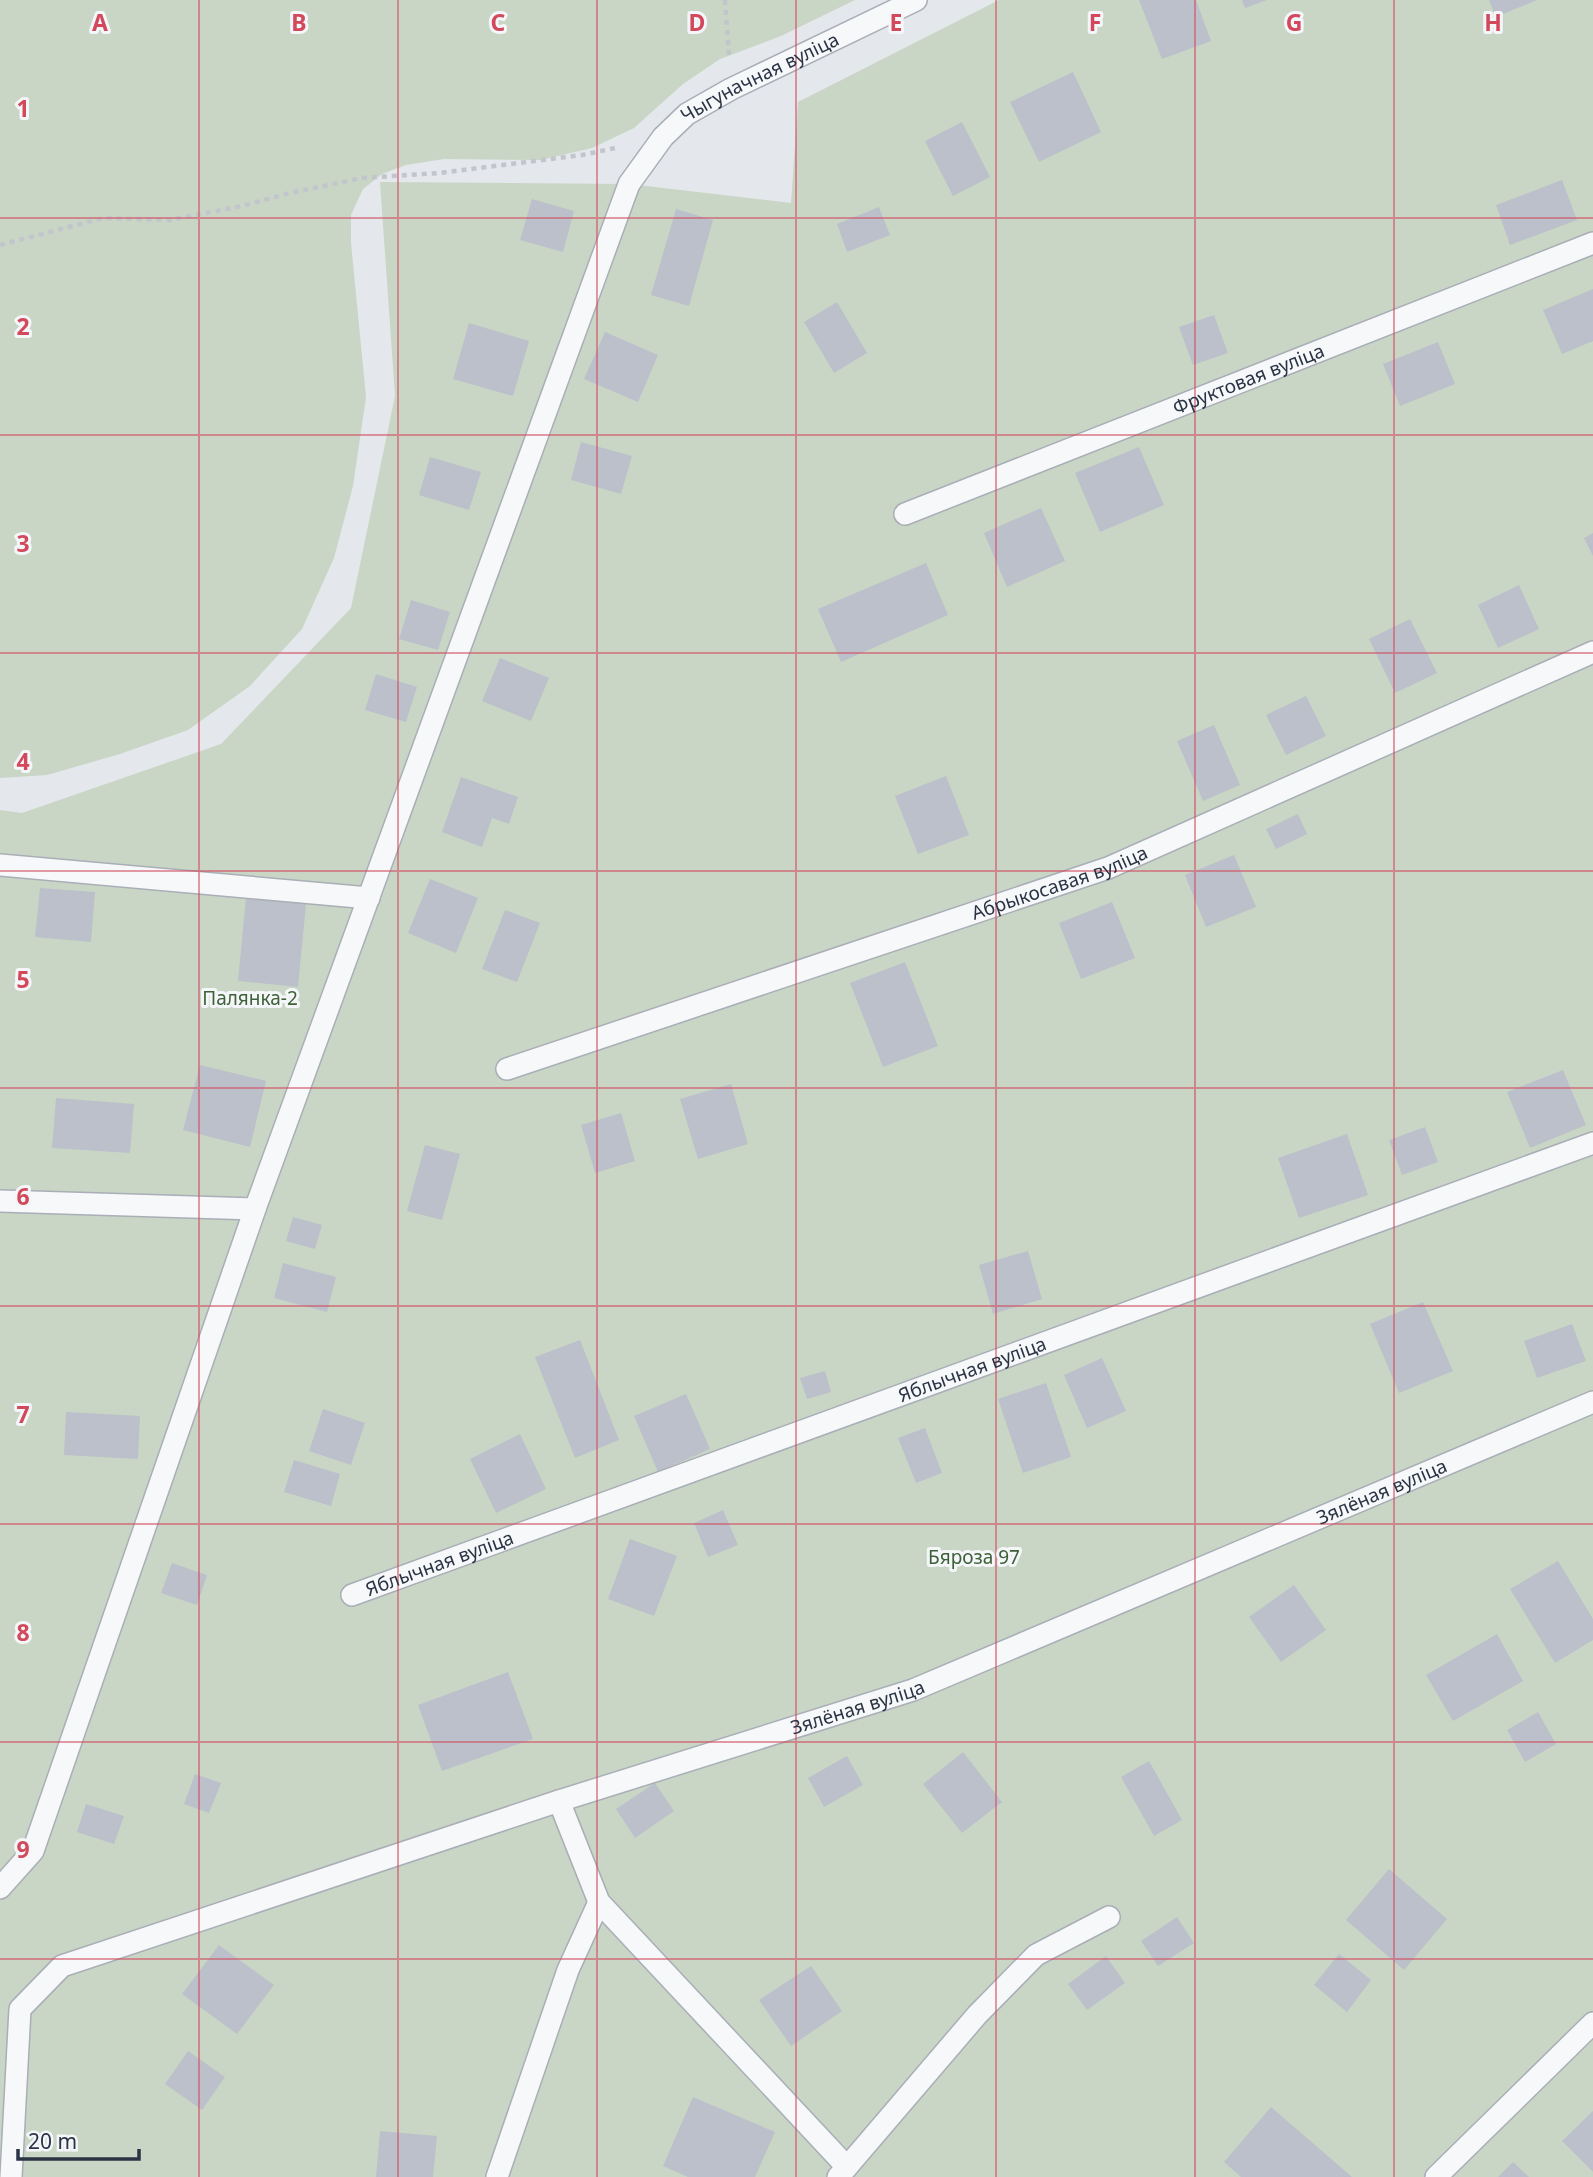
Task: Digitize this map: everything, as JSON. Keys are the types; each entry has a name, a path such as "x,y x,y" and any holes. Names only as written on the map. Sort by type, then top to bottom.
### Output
{"lane":[{"name":"Чыгуначная вуліца","path":"0,1888 33,1851 255,1209 629,184 663,137 687,114 731,89 916,0"},
{"name":"Фруктовая вуліца","path":"905,514 1593,243"},
{"name":"Абрыкосавая вуліца","path":"507,1069 1108,868 1593,652"},
{"path":"0,865 369,898"},
{"name":"Яблычная вуліца","path":"352,1595 1593,1143"},
{"path":"0,1201 255,1209"},
{"name":"Зялёная вуліца","path":"11,2177 20,2009 62,1966 559,1801 913,1690 1593,1402"},
{"path":"559,1801 599,1902 843,2172 977,2015 1036,1955 1109,1917"},
{"path":"497,2177 568,1970 599,1902"},
{"path":"1436,2177 1593,2023"}],"path":[{"path":"725,0 731,89"},
{"path":"0,244 103,218 170,220 362,178 439,173 569,157 663,137"}],"green space":[{"path":"0,0 855,0 781,36 720,59 683,84 634,128 592,148 540,160 444,159 406,165 382,174 363,189 351,215 351,243 366,397 353,486 334,558 302,629 250,686 188,730 120,754 47,775 0,778"},
{"name":"Бяроза 97","path":"999,0 1593,0 1593,2177 0,2177 0,810 22,813 221,744 351,608 395,396 380,182 629,184 791,203 798,102"}],"building":[{"path":"1139,0 1196,0 1211,41 1162,59"},
{"path":"1242,0 1267,0 1245,8"},
{"path":"1489,0 1537,0 1496,17"},
{"path":"1073,72 1101,132 1039,162 1010,102"},
{"path":"962,122 990,177 953,196 925,141"},
{"path":"1562,180 1577,220 1510,245 1496,205"},
{"path":"532,199 574,211 563,252 520,240"},
{"path":"879,207 890,235 847,252 837,224"},
{"path":"676,209 713,220 689,306 651,295"},
{"path":"1593,289 1593,341 1562,354 1543,310"},
{"path":"837,302 867,353 834,373 804,322"},
{"path":"1214,315 1228,353 1193,365 1179,327"},
{"path":"469,323 529,341 513,396 453,379"},
{"path":"605,332 658,355 638,402 584,379"},
{"path":"1438,342 1455,384 1400,406 1383,364"},
{"path":"581,442 632,456 621,494 571,480"},
{"path":"1139,447 1164,505 1100,532 1075,473"},
{"path":"430,457 481,472 469,510 419,495"},
{"path":"1041,508 1065,561 1007,587 984,533"},
{"path":"1593,533 1593,556 1584,538"},
{"path":"926,563 948,615 841,662 818,609"},
{"path":"1519,585 1539,629 1498,648 1478,605"},
{"path":"411,600 450,612 438,650 399,639"},
{"path":"1410,619 1437,673 1395,693 1369,639"},
{"path":"500,658 549,678 531,721 482,701"},
{"path":"376,674 417,687 406,722 365,710"},
{"path":"1306,696 1326,736 1286,755 1266,715"},
{"path":"1214,725 1240,785 1203,801 1177,741"},
{"path":"946,776 969,835 918,854 895,796"},
{"path":"461,777 518,797 509,824 492,818 482,847 442,832"},
{"path":"1298,814 1307,834 1276,849 1266,829"},
{"path":"1234,855 1256,907 1206,927 1185,875"},
{"path":"430,879 478,898 456,953 408,933"},
{"path":"40,888 95,892 91,942 35,937"},
{"path":"246,898 306,904 298,987 238,981"},
{"path":"1112,902 1135,958 1081,979 1059,923"},
{"path":"505,910 540,923 517,982 482,969"},
{"path":"905,962 938,1046 883,1067 850,983"},
{"path":"200,1065 266,1081 250,1147 183,1130"},
{"path":"1563,1070 1586,1125 1530,1148 1507,1092"},
{"path":"731,1084 748,1144 698,1159 680,1099"},
{"path":"56,1098 134,1104 130,1153 52,1148"},
{"path":"621,1113 635,1161 595,1173 581,1125"},
{"path":"1425,1127 1438,1162 1402,1175 1389,1140"},
{"path":"1347,1134 1368,1195 1299,1218 1278,1158"},
{"path":"425,1145 460,1154 442,1220 407,1211"},
{"path":"293,1217 322,1225 315,1249 286,1241"},
{"path":"1028,1251 1042,1299 993,1314 979,1265"},
{"path":"283,1263 336,1277 327,1312 274,1298"},
{"path":"1423,1302 1453,1371 1399,1393 1370,1324"},
{"path":"1572,1324 1586,1361 1537,1378 1524,1341"},
{"path":"580,1340 619,1440 575,1458 535,1357"},
{"path":"1102,1358 1126,1411 1087,1428 1064,1375"},
{"path":"825,1371 831,1392 807,1399 800,1378"},
{"path":"1046,1383 1071,1457 1023,1473 998,1399"},
{"path":"686,1394 710,1449 658,1472 634,1416"},
{"path":"323,1409 365,1423 351,1465 309,1451"},
{"path":"66,1412 140,1416 138,1459 64,1455"},
{"path":"925,1428 942,1473 916,1483 898,1438"},
{"path":"520,1434 546,1489 496,1513 470,1459"},
{"path":"294,1460 340,1474 331,1506 284,1492"},
{"path":"723,1510 738,1545 708,1557 694,1523"},
{"path":"630,1539 677,1556 654,1616 608,1599"},
{"path":"1558,1561 1593,1619 1593,1640 1555,1663 1510,1589"},
{"path":"172,1563 207,1575 197,1605 161,1593"},
{"path":"1294,1585 1326,1630 1281,1662 1249,1617"},
{"path":"1497,1634 1523,1681 1453,1721 1426,1675"},
{"path":"508,1672 533,1739 442,1771 418,1705"},
{"path":"1538,1712 1556,1744 1525,1762 1507,1730"},
{"path":"963,1752 1002,1802 962,1833 923,1784"},
{"path":"847,1756 863,1785 824,1807 808,1778"},
{"path":"1149,1761 1182,1820 1154,1836 1121,1777"},
{"path":"195,1774 221,1783 209,1813 184,1804"},
{"path":"655,1783 674,1811 635,1838 616,1809"},
{"path":"86,1804 124,1816 114,1844 77,1832"},
{"path":"1389,1869 1447,1919 1404,1970 1346,1920"},
{"path":"1177,1917 1194,1943 1158,1966 1141,1941"},
{"path":"219,1945 274,1985 237,2034 182,1994"},
{"path":"1339,1954 1371,1980 1347,2012 1314,1985"},
{"path":"1106,1956 1125,1983 1087,2010 1068,1984"},
{"path":"811,1966 842,2011 791,2046 759,2000"},
{"path":"188,2051 225,2077 202,2110 165,2084"},
{"path":"693,2097 775,2132 755,2177 688,2177 663,2166"},
{"path":"1271,2107 1352,2177 1241,2177 1224,2162"},
{"path":"1593,2111 1593,2172 1562,2141"},
{"path":"380,2131 437,2136 433,2177 376,2177"},
{"path":"1513,2162 1529,2177 1498,2177"}],"park label":[{"name":"Палянка-2","path":"250,998"}]}
